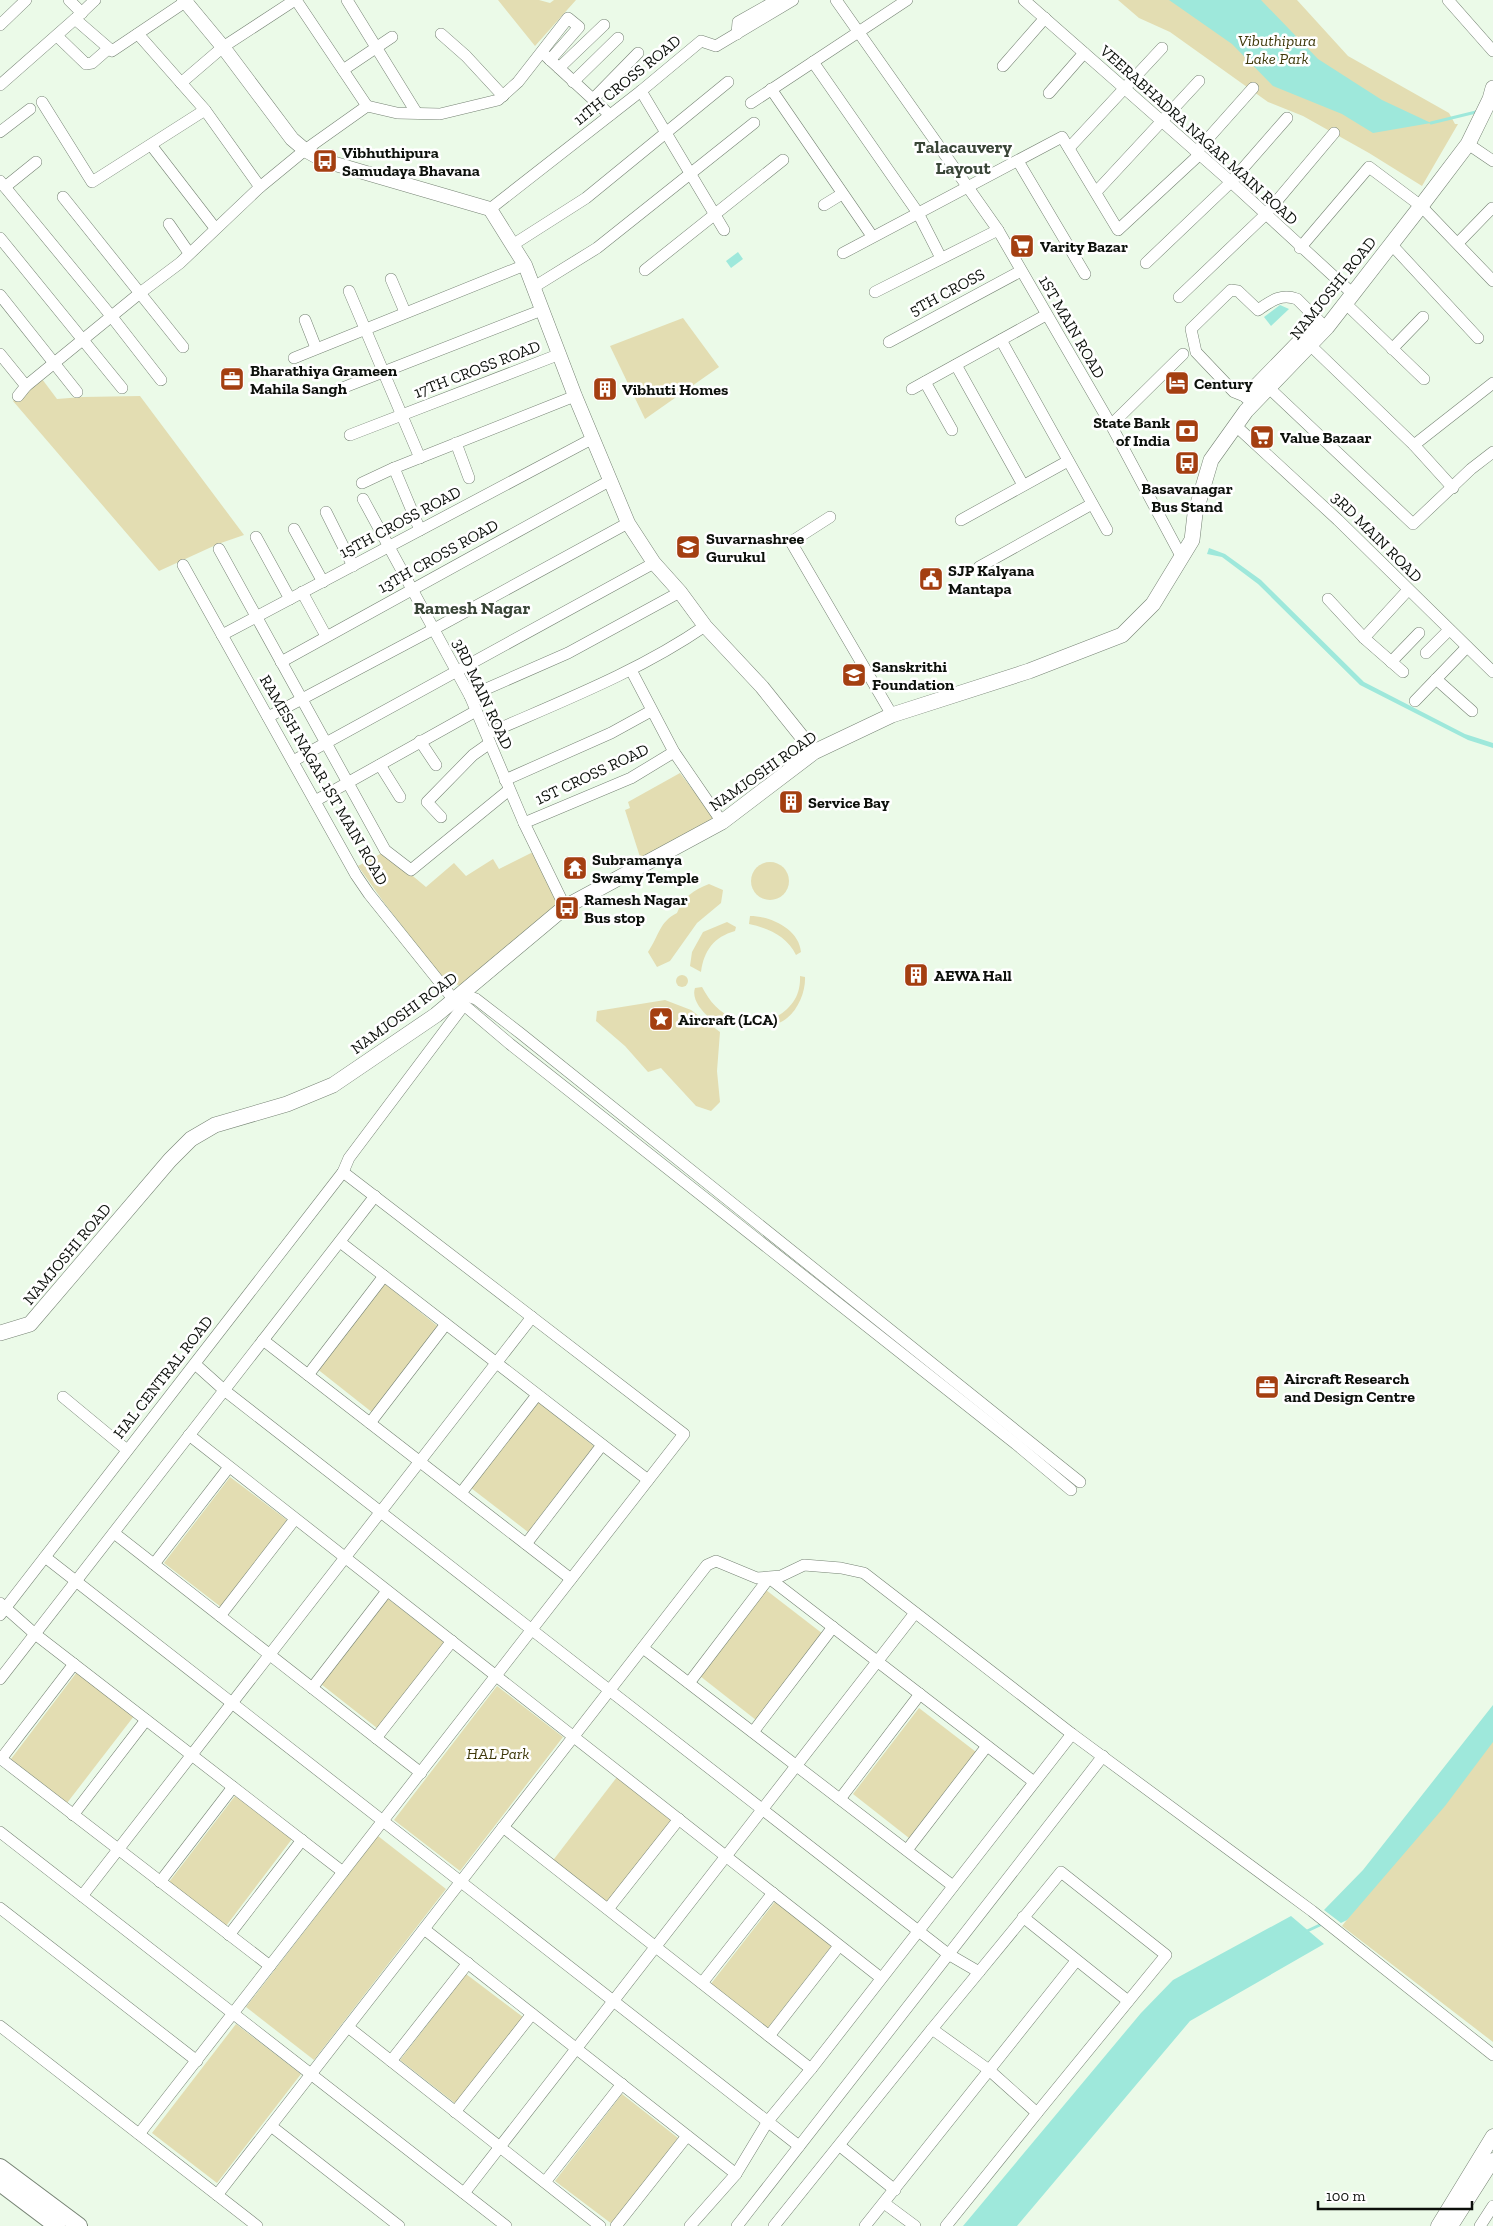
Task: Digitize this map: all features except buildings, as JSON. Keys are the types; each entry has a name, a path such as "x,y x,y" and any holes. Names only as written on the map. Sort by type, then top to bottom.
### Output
{"main road":[{"name":"NAMJOSHI ROAD","path":"0,1333 30,1324 170,1160 191,1139 215,1125 287,1104 333,1085 460,1000 565,907 722,822 814,752 892,715 1029,671 1122,635 1153,604 1192,540 1196,511 1211,460 1236,426 1249,400 1268,386 1310,346 1322,324 1349,299 1468,144 1492,95"},
{"path":"0,2167 79,2226"},
{"path":"0,2183 57,2226"}],"street":[{"path":"0,25 26,0"},
{"path":"69,0 79,16 108,49 112,51 186,1 292,139 305,150 325,160 490,209 514,244 525,265 575,396 628,523 654,562 680,592 705,626 762,687 814,752"},
{"path":"0,85 95,0"},
{"path":"181,82 223,47 296,0 367,106 398,113 448,113 493,102 503,96 518,82 568,18 579,27 550,60"},
{"path":"347,0 416,112"},
{"path":"737,34 738,22 777,0"},
{"name":"11TH CROSS ROAD","path":"490,209 641,91 701,41 716,46 792,0"},
{"name":"1ST MAIN ROAD","path":"836,0 998,230 1112,425 1181,556"},
{"path":"751,102 907,0"},
{"name":"VEERABHADRA NAGAR MAIN ROAD","path":"1024,0 1266,215 1349,299 1392,349 1424,379"},
{"path":"1448,0 1493,51"},
{"path":"1003,66 1045,18"},
{"path":"559,68 604,25"},
{"path":"138,34 206,110 260,187"},
{"path":"441,34 466,56 503,96"},
{"path":"57,36 86,64 92,63 108,49"},
{"path":"343,70 392,37"},
{"path":"573,82 618,38"},
{"path":"1069,148 1126,89 1162,48"},
{"path":"542,51 610,115"},
{"path":"1049,93 1084,52"},
{"path":"593,99 638,53"},
{"path":"813,62 918,212 942,258"},
{"path":"1096,192 1198,81"},
{"path":"514,244 586,198 728,82"},
{"path":"843,253 1062,137 1118,230 1198,153 1253,88"},
{"path":"771,90 872,236"},
{"path":"641,91 724,230"},
{"path":"42,102 92,182 206,110"},
{"path":"18,396 26,386 140,293 180,263 260,187 305,150 367,106"},
{"path":"2,127 30,109"},
{"path":"1146,263 1231,182 1287,118"},
{"path":"534,287 597,248 754,123"},
{"path":"1179,296 1266,215 1334,133"},
{"path":"1468,144 1493,161"},
{"path":"151,146 215,228"},
{"path":"645,270 783,160"},
{"path":"1018,161 1085,274"},
{"path":"36,162 2,184 112,317 161,380"},
{"path":"1300,248 1369,167 1421,206 1492,278"},
{"path":"824,205 842,194"},
{"path":"62,197 183,347"},
{"path":"1458,243 1492,208"},
{"path":"169,224 189,253"},
{"path":"875,292 998,230"},
{"path":"0,238 122,388"},
{"path":"1391,244 1478,338"},
{"path":"294,358 525,265"},
{"name":"5TH CROSS","path":"889,342 1021,271"},
{"path":"391,279 405,312"},
{"path":"1231,290 1238,291 1258,310 1275,298 1292,297 1297,299 1322,324 1249,400 1234,392 1196,352 1191,329 1231,290"},
{"path":"349,291 420,458"},
{"path":"0,295 77,392"},
{"path":"332,392 542,310"},
{"path":"912,389 1046,315"},
{"path":"1392,349 1423,317"},
{"path":"305,320 316,348"},
{"path":"1001,340 1107,530"},
{"path":"1310,346 1414,445 1453,488"},
{"path":"0,354 26,386"},
{"name":"17TH CROSS ROAD","path":"350,435 560,354"},
{"path":"1112,425 1183,354"},
{"path":"956,365 1023,485"},
{"path":"925,382 952,430"},
{"path":"1414,445 1493,383"},
{"path":"1268,386 1413,524 1471,469 1493,452"},
{"path":"362,483 394,468 575,396"},
{"name":"3RD MAIN ROAD","path":"1236,426 1338,520 1448,630 1493,672"},
{"name":"15TH CROSS ROAD","path":"222,634 388,548 531,469 586,442 594,440"},
{"path":"456,443 469,478"},
{"path":"961,520 1068,461"},
{"path":"394,468 420,530"},
{"name":"13TH CROSS ROAD","path":"281,662 611,480"},
{"name":"3RD MAIN ROAD","path":"362,500 470,696 524,823 565,907"},
{"path":"979,566 1092,504"},
{"path":"326,512 353,566"},
{"path":"830,517 791,542 892,715"},
{"path":"268,717 628,523"},
{"path":"294,529 323,582"},
{"path":"256,537 290,599"},
{"path":"219,549 385,850 411,870 507,785 652,711"},
{"path":"293,761 654,562"},
{"name":"RAMESH NAGAR 1ST MAIN ROAD","path":"183,565 369,894 460,1000 510,1044 1001,1432 1071,1490"},
{"path":"1364,638 1408,590"},
{"path":"302,592 326,636"},
{"path":"470,696 568,653 680,592"},
{"path":"1328,599 1364,638 1403,672"},
{"path":"440,817 427,802 489,738 631,670 671,649 705,626"},
{"path":"1426,653 1448,630"},
{"path":"1391,662 1419,633"},
{"path":"1415,701 1466,647"},
{"path":"631,670 674,752 722,822"},
{"path":"1436,679 1472,711"},
{"path":"315,801 476,710"},
{"path":"420,742 436,765"},
{"name":"1ST CROSS ROAD","path":"524,823 631,778 674,752"},
{"path":"380,765 400,797"},
{"path":"460,1000 476,999 491,1010 1080,1482"},
{"name":"HAL CENTRAL ROAD","path":"2,1608 45,1557 343,1172 348,1158 460,1000"},
{"path":"139,2134 684,1434 343,1172"},
{"path":"0,1679 375,1196"},
{"path":"340,1242 648,1480"},
{"path":"308,1375 384,1276"},
{"path":"82,1896 532,1317"},
{"path":"370,1423 446,1324"},
{"path":"263,1340 571,1579"},
{"path":"194,1364 224,1390 918,1931 948,1954 979,1972"},
{"path":"461,1493 537,1394"},
{"path":"63,1397 127,1450"},
{"path":"189,1435 881,1978"},
{"path":"526,1544 602,1445"},
{"path":"154,1564 230,1467"},
{"path":"220,1616 296,1519"},
{"path":"114,1533 420,1773"},
{"path":"45,1557 799,2146"},
{"path":"217,2195 707,1565 716,1561 757,1578 781,1576 804,1565 841,1568 864,1573 1072,1734 1312,1911 1493,2055"},
{"path":"769,1578 1034,1782"},
{"path":"689,1683 769,1578"},
{"path":"312,1688 387,1590"},
{"path":"2,1608 343,1872"},
{"path":"464,2193 915,1613"},
{"path":"753,1732 833,1627"},
{"path":"376,1738 452,1641"},
{"path":"643,1648 953,1886"},
{"path":"74,1664 0,1759 270,1966"},
{"path":"840,1799 920,1694"},
{"path":"73,1815 146,1720"},
{"path":"690,2226 736,2174 768,2121 811,2069 1072,1734"},
{"path":"906,1850 987,1746"},
{"path":"737,2226 1103,1756"},
{"path":"160,1882 233,1787"},
{"path":"608,1909 679,1819"},
{"path":"503,1827 811,2069"},
{"path":"0,1832 506,2226"},
{"path":"229,1935 302,1840"},
{"path":"774,2226 1061,1872 1166,1956 946,2226"},
{"path":"702,1983 772,1893"},
{"path":"0,1908 196,2061"},
{"path":"1023,1918 1128,2001"},
{"path":"424,1929 736,2174"},
{"path":"769,2036 840,1946"},
{"path":"865,2226 1076,1961"},
{"path":"391,2062 468,1963"},
{"path":"455,2112 532,2014"},
{"path":"0,2026 257,2226"},
{"path":"348,2027 600,2226"},
{"path":"932,2029 989,2070 1037,2113"},
{"path":"545,2182 622,2084"},
{"path":"271,2126 399,2226"},
{"path":"616,2226 687,2136"},
{"path":"1438,2226 1493,2136"},
{"path":"840,2146 895,2190"},
{"path":"1451,2226 1493,2160"},
{"path":"884,2203 915,2226"},
{"path":"1480,2226 1492,2209"}],"green space":[{"path":"498,0 539,0 550,3 554,0 576,0 535,46"},
{"name":"Vibuthipura Lake Park","path":"1118,0 1297,0 1348,56 1449,113 1455,124 1458,124 1422,186 1369,153 1303,116 1268,102 1170,32 1139,18"},
{"path":"683,318 719,367 645,419 610,346"},
{"path":"42,379 57,399 140,396 244,535 218,544 159,571 13,401"},
{"path":"680,773 716,820 641,860 625,810 630,808 628,802"},
{"path":"384,852 426,887 454,863 466,876 493,859 499,869 531,853 540,855 559,903 460,986 441,976 358,866"},
{"path":"770,862 784,867 789,881 784,895 770,900 756,895 751,881 756,867"},
{"path":"709,884 723,890 721,903 697,923 670,961 657,967 648,952 663,925 677,913 679,907 690,895"},
{"path":"750,916 766,918 782,925 795,937 801,952 796,955 788,943 776,934 749,924"},
{"path":"727,922 736,927 735,931 721,937 711,946 702,964 701,972 690,966 692,952 703,932"},
{"path":"680,975 684,975 688,981 684,987 680,987 676,983 676,979"},
{"path":"800,976 805,977 805,984 796,1008 785,1020 770,1025 768,1021 787,1009 796,998"},
{"path":"702,987 709,999 718,1008 728,1016 741,1020 742,1026 724,1026 716,1023 706,1015 698,1005 694,993 695,988"},
{"path":"665,1000 691,1010 720,1032 717,1071 720,1102 711,1111 696,1106 661,1068 648,1072 625,1046 596,1021 597,1011"},
{"path":"384,1283 440,1328 373,1413 316,1368"},
{"path":"538,1402 594,1446 528,1532 471,1488"},
{"path":"230,1477 287,1520 221,1607 164,1563"},
{"path":"766,1590 823,1634 756,1720 700,1676"},
{"path":"387,1598 444,1642 377,1728 321,1684"},
{"path":"77,1672 134,1716 67,1803 11,1759"},
{"name":"HAL Park","path":"497,1686 563,1737 460,1871 394,1820"},
{"path":"919,1708 976,1752 909,1838 853,1794"},
{"path":"1493,1736 1493,2042 1342,1926"},
{"path":"617,1777 674,1821 608,1907 551,1863"},
{"path":"235,1796 292,1839 226,1926 169,1882"},
{"path":"378,1836 446,1889 314,2060 246,2007"},
{"path":"777,1899 834,1943 767,2029 710,1985"},
{"path":"466,1974 523,2017 456,2104 400,2060"},
{"path":"236,2024 301,2074 217,2183 152,2133"},
{"path":"622,2094 678,2138 612,2224 555,2181"}],"water":[{"path":"1169,0 1261,0 1318,59 1382,100 1431,123 1373,133 1342,114 1273,86 1232,44"},
{"path":"738,252 743,259 731,268 726,261"},
{"path":"1280,305 1289,309 1271,326 1264,317"},
{"path":"1209,548 1225,554 1261,580 1364,682 1465,734 1493,743 1493,748 1468,740 1360,685 1258,584 1222,557 1207,554"},
{"path":"1493,1705 1493,1742 1445,1806 1347,1920 1341,1923 1324,1910 1363,1870"},
{"path":"1291,1916 1324,1944 1190,2021 1017,2226 963,2226 1141,2013 1173,1980"}],"waterway":[{"path":"1431,123 1476,112"},
{"path":"1305,1932 1322,1924"}],"place":[{"name":"Vibhuthipura Samudaya Bhavana","path":"325,161"},
{"name":"Varity Bazar","path":"1022,246"},
{"name":"Bharathiya Grameen Mahila Sangh","path":"232,379"},
{"name":"Century","path":"1177,383"},
{"name":"Vibhuti Homes","path":"605,389"},
{"name":"State Bank of India","path":"1187,431"},
{"name":"Value Bazaar","path":"1262,437"},
{"name":"Basavanagar Bus Stand","path":"1187,463"},
{"name":"Suvarnashree Gurukul","path":"688,547"},
{"name":"SJP Kalyana Mantapa","path":"931,579"},
{"name":"Sanskrithi Foundation","path":"854,675"},
{"name":"Service Bay","path":"791,802"},
{"name":"Subramanya Swamy Temple","path":"575,868"},
{"name":"Ramesh Nagar Bus stop","path":"567,908"},
{"name":"AEWA Hall","path":"916,975"},
{"name":"Aircraft (LCA)","path":"661,1019"},
{"name":"Aircraft Research and Design Centre","path":"1267,1387"}],"district":[{"name":"Talacauvery Layout","path":"963,157"},
{"name":"Ramesh Nagar","path":"472,608"}]}
